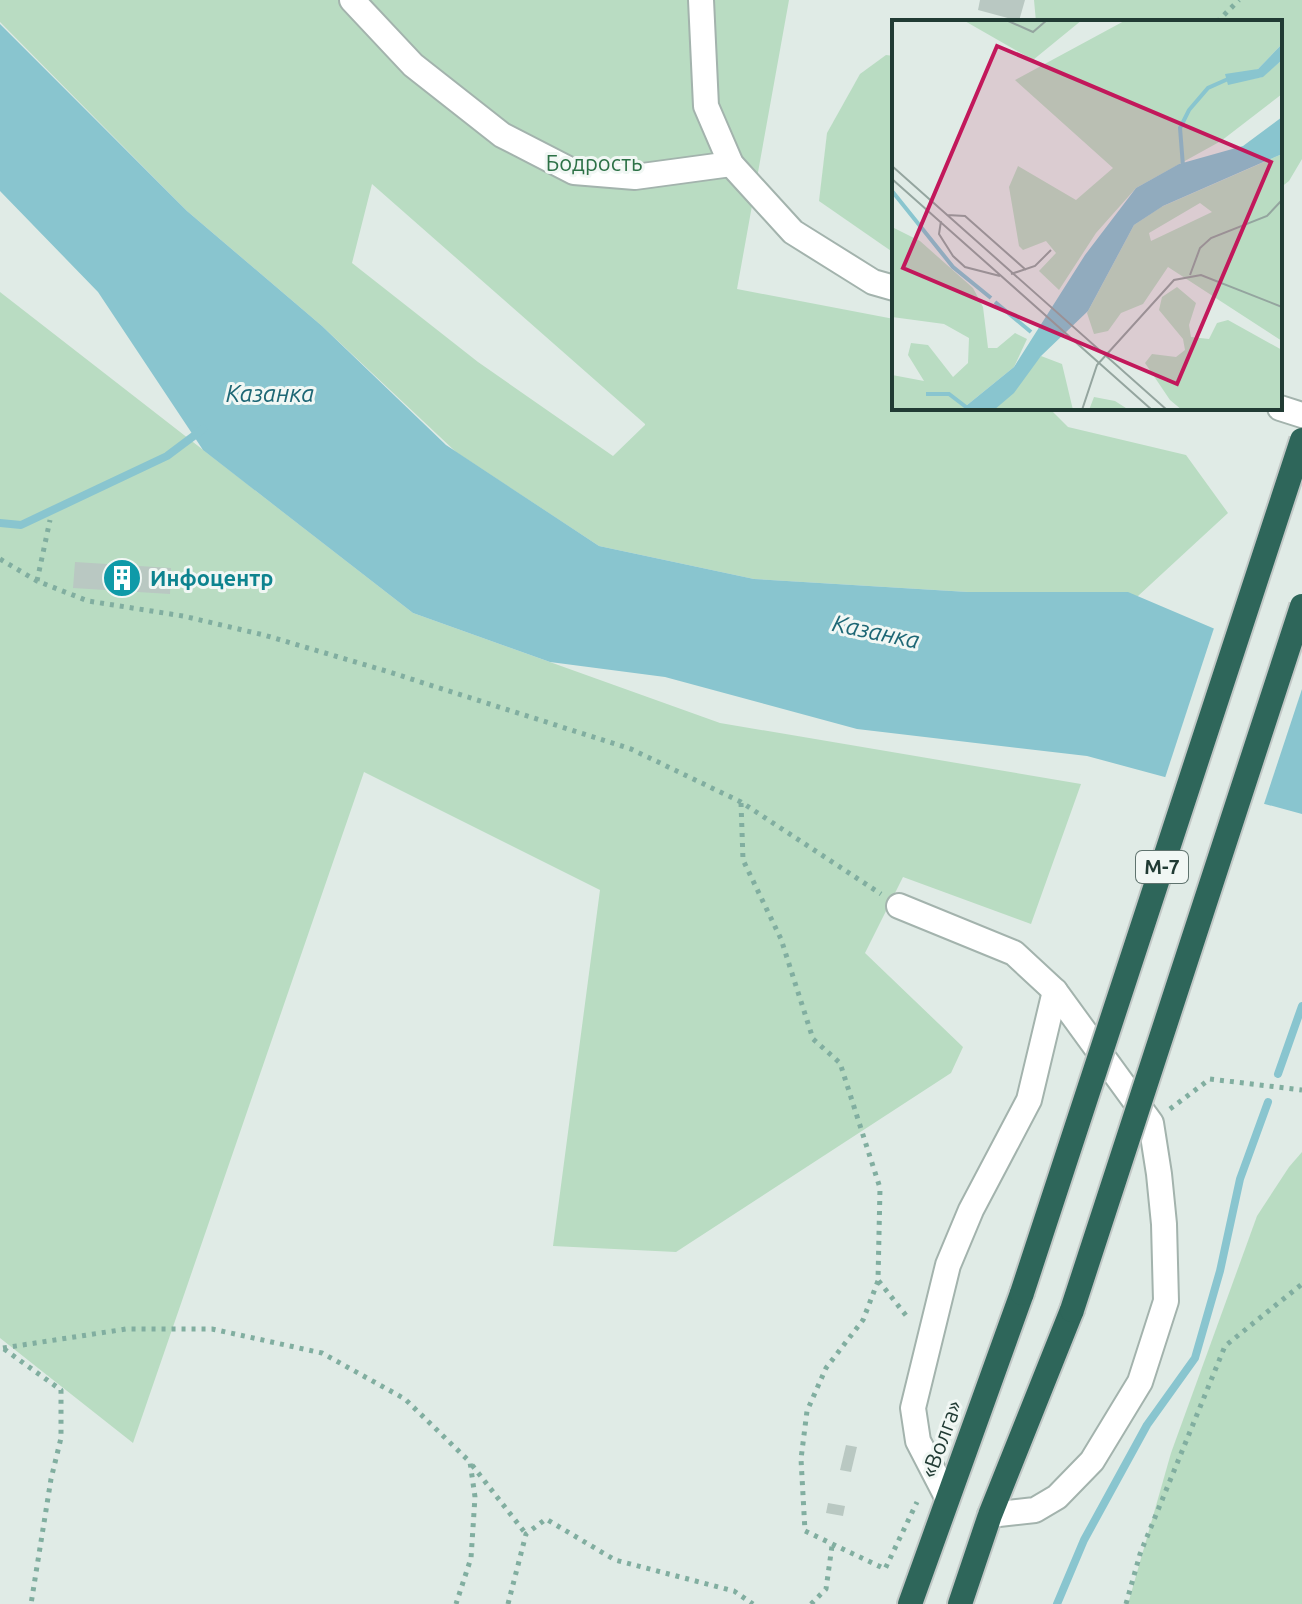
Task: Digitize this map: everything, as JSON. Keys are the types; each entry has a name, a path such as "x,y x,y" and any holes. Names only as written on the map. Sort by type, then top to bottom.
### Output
{"highway":[{"name":"«Волга»","path":"910,1604 1022,1293 1302,440"},
{"name":"М-7","path":"960,1604 990,1515 1072,1310 1302,606"}],"street":[{"path":"352,0 413,65 502,135 574,172 635,177 731,164"},
{"path":"701,0 706,106 731,164 793,232 873,282 892,287"},
{"path":"1282,409 1302,415"},
{"path":"899,906 1014,953 1055,991 1151,1123 1164,1224 1166,1301 1140,1382 1092,1461 1057,1497 1035,1510 990,1515"},
{"path":"947,1497 918,1441 913,1408 948,1265 971,1210 1029,1100 1055,991"}],"path":[{"path":"1219,20 1239,0"},
{"path":"37,581 50,520"},
{"path":"0,559 37,581 88,601 183,616 264,635 631,749 741,802 899,906"},
{"path":"741,802 743,860 781,939 813,1039 840,1063 880,1188 878,1280 863,1320 826,1368 807,1411 801,1459 805,1531 885,1569 920,1496 929,1461"},
{"path":"1151,1123 1210,1079 1302,1090"},
{"path":"878,1280 927,1343"},
{"path":"1126,1604 1140,1554 1225,1346 1302,1284"},
{"path":"2,1348 126,1329 212,1329 322,1353 405,1399 470,1462 526,1534"},
{"path":"2,1348 61,1390 61,1438 51,1479 31,1604"},
{"path":"456,1604 471,1558 475,1497 470,1462"},
{"path":"508,1604 526,1534 546,1519 615,1560 734,1591 753,1604"},
{"path":"811,1604 826,1589 832,1546"}],"green space":[{"name":"Бодрость","path":"0,0 789,0 737,289 892,319 892,410 1051,410 1068,427 1186,455 1228,513 1138,596 968,592 754,579 599,546 456,452 322,326 187,211 0,22","holes":["372,184 645,425 613,456 478,362 352,263"]},
{"path":"1034,0 1302,0 1302,159 1289,181 1282,186 1282,20 1036,20"},
{"path":"886,55 892,56 892,252 819,201 827,133 860,74"},
{"path":"0,292 413,613 720,723 1081,784 1031,924 903,877 865,953 963,1047 951,1073 676,1252 553,1246 600,890 364,772 133,1443 0,1338"},
{"path":"1302,1152 1302,1604 1128,1604 1171,1453 1257,1216"}],"water":[{"name":"Казанка","path":"0,24 187,211 322,326 446,445 599,546 754,579 968,592 1128,592 1302,666 1302,814 1087,756 857,729 665,677 550,662 413,613 203,450 98,292 0,191"}],"pier":[{"path":"1215,625 1302,662 1302,689 1263,807 1164,781"}],"building":[{"path":"980,0 1025,0 1019,20 978,10"},
{"name":"Инфоцентр","path":"75,562 171,568 170,594 73,588"},
{"path":"846,1445 857,1447 851,1472 840,1470"},
{"path":"828,1503 845,1506 843,1516 826,1513"}],"waterway":[{"path":"0,523 21,525 167,456 203,429"},
{"path":"1278,1074 1302,1006"},
{"path":"1057,1604 1084,1540 1147,1425 1195,1358 1220,1271 1240,1179 1268,1102"}],"place":[{"name":"Инфоцентр","path":"122,578"}]}
